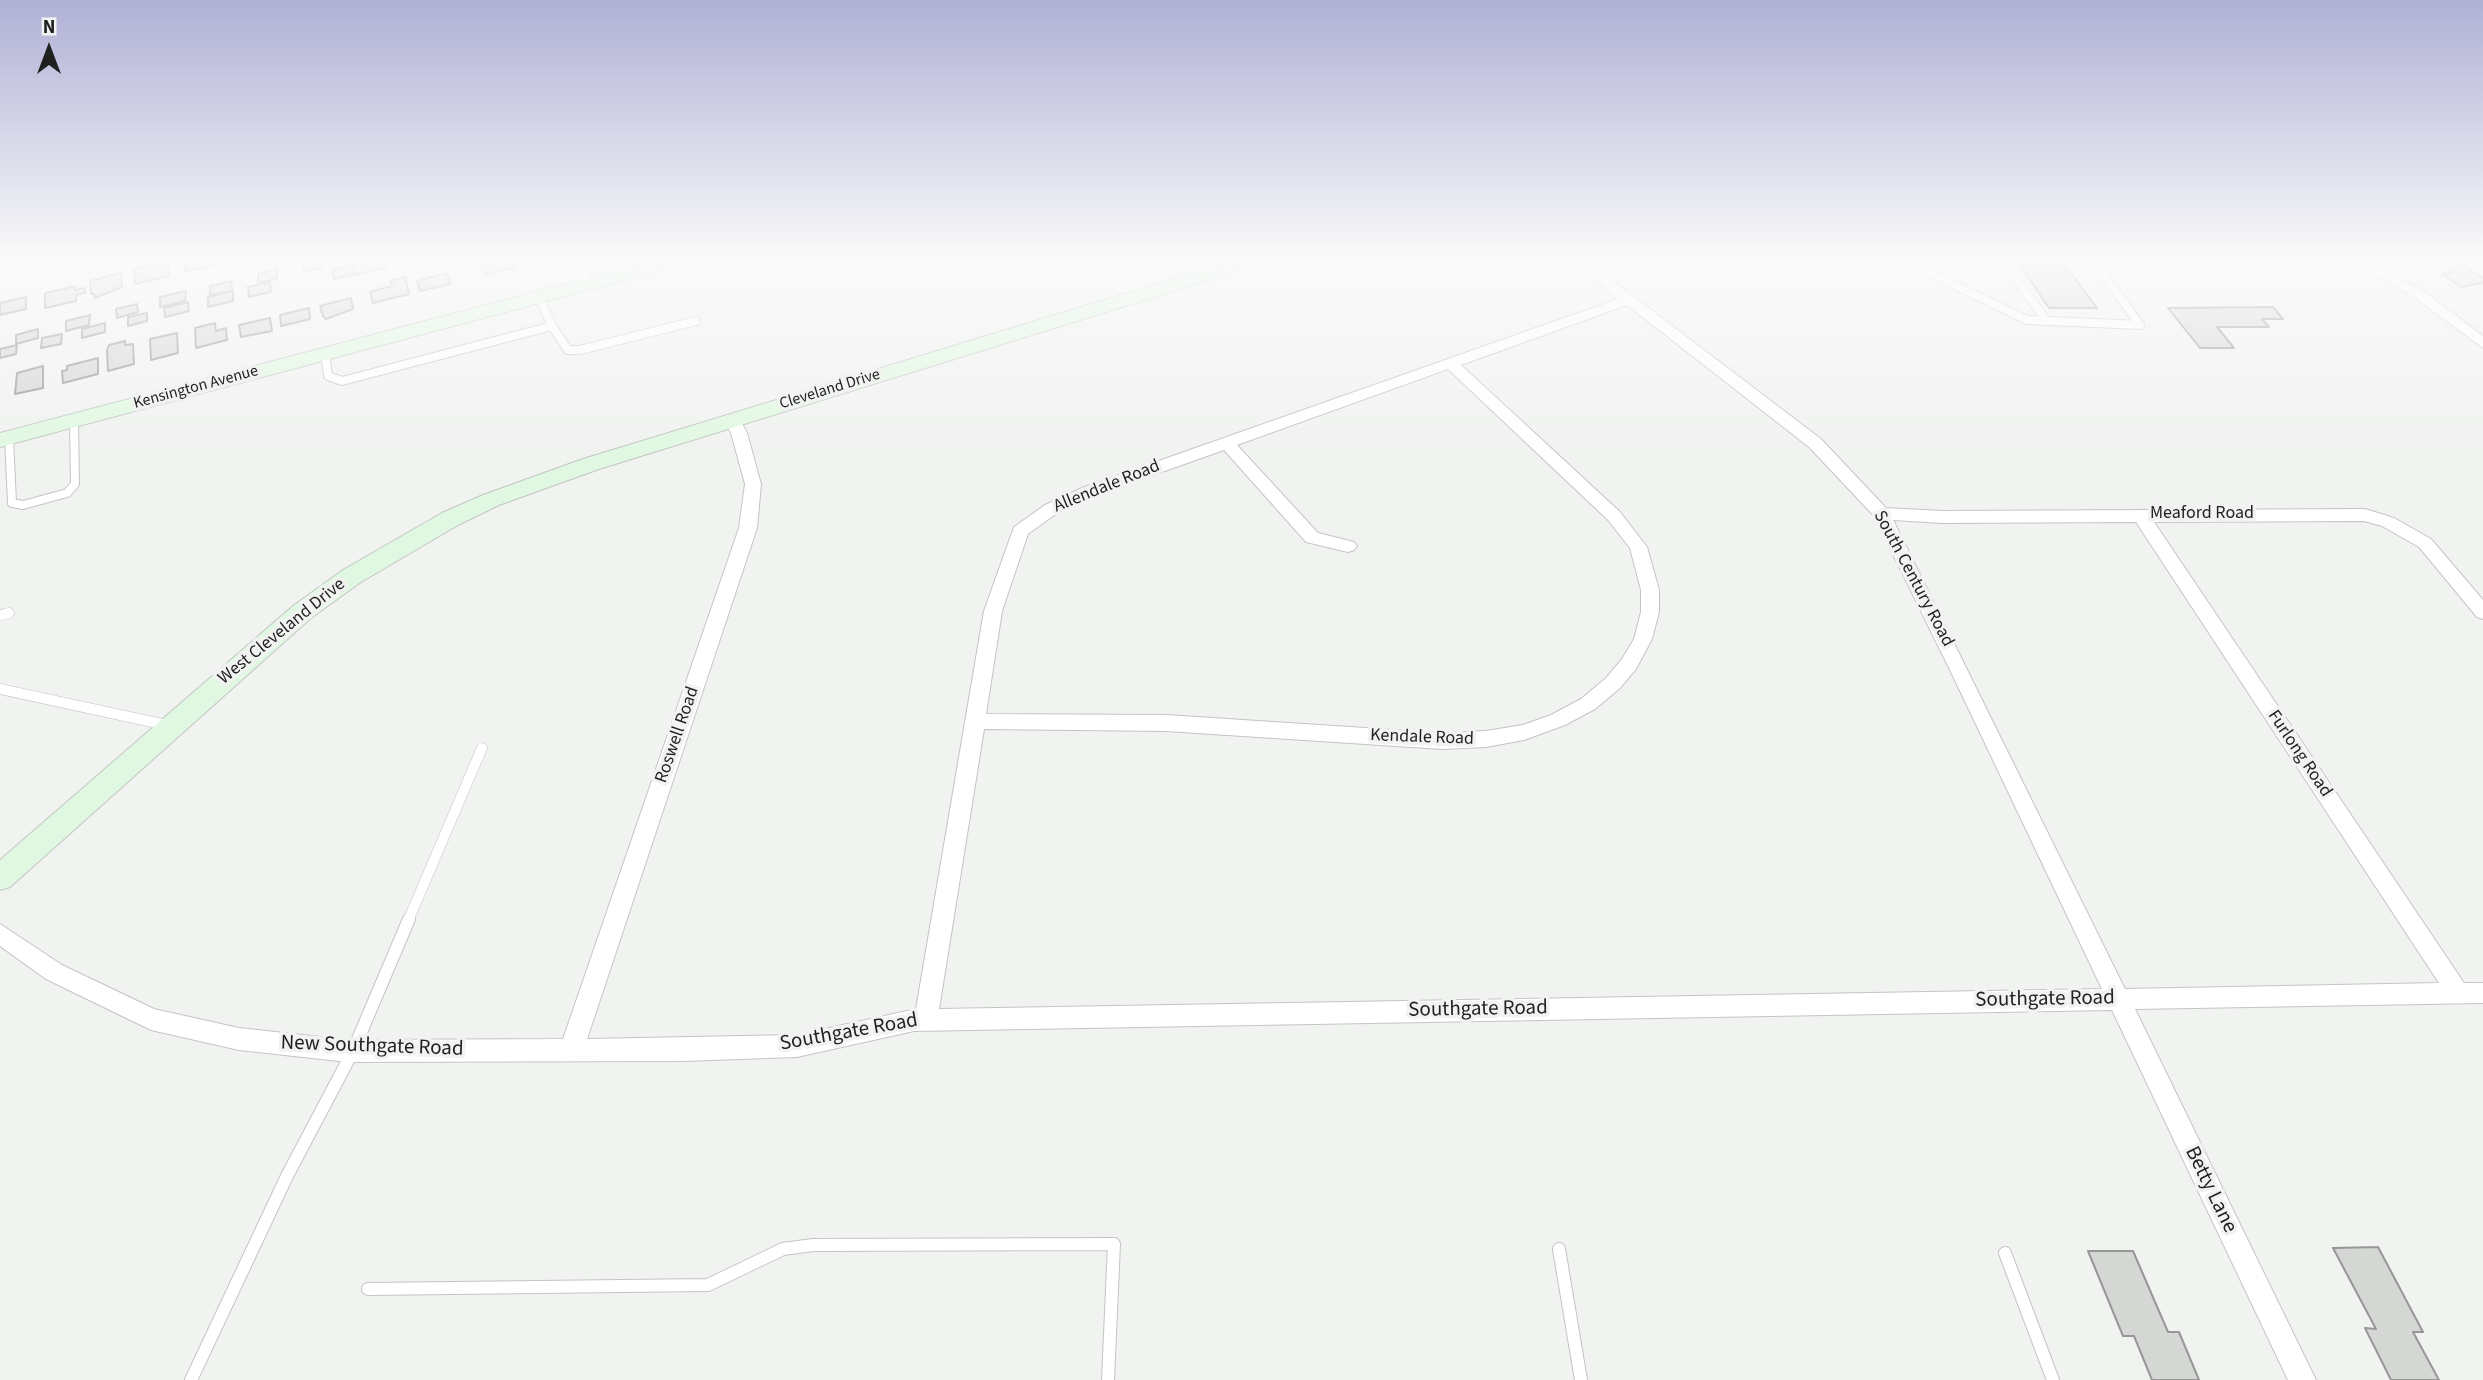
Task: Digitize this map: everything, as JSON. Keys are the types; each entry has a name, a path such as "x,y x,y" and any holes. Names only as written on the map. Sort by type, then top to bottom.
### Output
{"street":[{"name":"Kensington Avenue","path":"5,439 432,325"},
{"name":"Cleveland Drive","path":"690,433 1041,325"},
{"name":"Allendale Road","path":"926,1020 993,611 1020,531 1051,509 1088,492 1558,325"},
{"name":"South Century Road","path":"1661,325 1815,443 1881,513 1961,672 2118,999"},
{"path":"2460,325 2483,343"},
{"name":"Kendale Road","path":"974,721 1166,723 1442,741 1486,739 1524,732 1558,720 1588,704 1613,683 1629,664 1643,639 1650,612 1650,590 1638,547 1614,516 1451,364"},
{"name":"Roswell Road","path":"572,1049 748,528 753,484 739,433 732,420"},
{"name":"West Cleveland Drive","path":"0,878 302,612 352,576 407,542 480,505 547,478 690,433"},
{"path":"1226,442 1312,538 1348,546"},
{"name":"Meaford Road","path":"1881,513 1942,517 2365,515 2388,522 2425,543 2483,612"},
{"name":"Furlong Road","path":"2140,514 2458,993"},
{"name":"New Southgate Road","path":"0,934 54,972 150,1019 239,1039 290,1046 353,1051 476,1050"},
{"name":"Southgate Road","path":"476,1050 683,1050 797,1046 914,1020 2483,993"},
{"name":"Betty Lane","path":"2118,999 2302,1380"}],"lane":[{"path":"325,354 328,376 342,381 552,326 565,348 575,351 678,325"},
{"path":"5,439 12,503 23,505 67,493 75,484 74,421"},
{"path":"0,689 171,726"},
{"path":"191,1380 287,1176 353,1051 482,748"},
{"path":"368,1289 708,1285 783,1249 813,1245 1114,1244 1108,1380"},
{"path":"1559,1249 1581,1380"},
{"path":"2005,1253 2053,1380"}],"building":[{"path":"66,325 87,325 66,331"},
{"path":"105,325 105,332 82,338 82,329"},
{"path":"215,325 216,331 226,328 227,340 196,348 195,328"},
{"path":"239,325 271,325 272,331 241,337"},
{"path":"2182,325 2269,327 2217,327 2234,348 2200,348"},
{"path":"38,329 38,338 16,344 16,335"},
{"path":"177,333 178,353 151,360 150,339"},
{"path":"62,334 61,344 41,348 42,338"},
{"path":"125,341 125,345 133,344 134,364 108,371 109,345"},
{"path":"17,345 16,354 0,358 0,349"},
{"path":"98,358 98,374 63,383 62,371 67,370 67,366"},
{"path":"43,366 43,388 15,394 17,373"},
{"path":"2378,1247 2423,1332 2413,1332 2439,1380 2391,1380 2365,1328 2376,1329 2333,1248"},
{"path":"2088,1251 2133,1251 2168,1332 2179,1332 2199,1380 2152,1380 2134,1336 2123,1336"}]}
